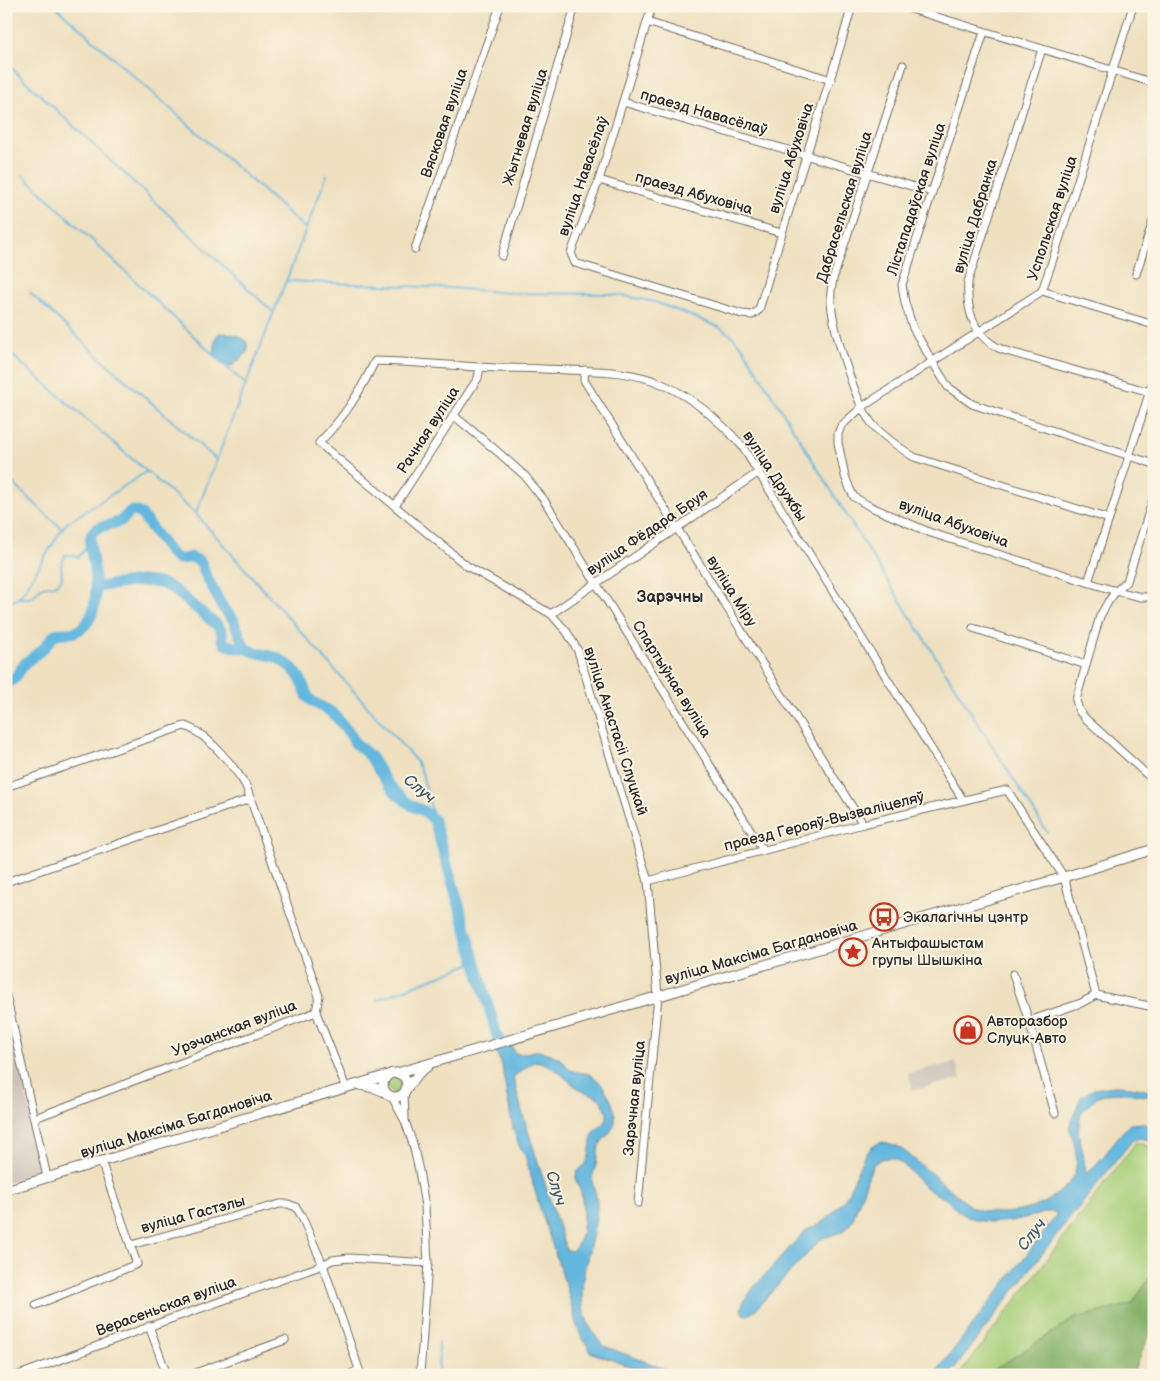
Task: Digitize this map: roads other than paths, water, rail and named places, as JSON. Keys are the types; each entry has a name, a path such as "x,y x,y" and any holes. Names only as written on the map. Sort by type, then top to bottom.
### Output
{"main road":[{"name":"вуліца Максіма Багдановіча","path":"6,1190 433,1061 1154,849"},
{"name":"вуліца Максіма Багдановіча","path":"405,1091 418,1073 433,1061"},
{"path":"392,1074 402,1075 406,1079 407,1084 405,1091 400,1096 389,1094 383,1083 392,1074"},
{"name":"вуліца Максіма Багдановіча","path":"350,1086 365,1086 389,1094"}],"street":[{"name":"Вясковая вуліца","path":"415,248 500,6"},
{"name":"Жытневая вуліца","path":"502,256 576,6"},
{"name":"вуліца Навасёлаў","path":"652,6 599,180 571,252 575,263 752,316"},
{"name":"вуліца Абуховіча","path":"752,316 759,310 781,233 831,80 852,6"},
{"path":"901,6 1154,83"},
{"name":"Успольская вуліца","path":"1133,6 1042,290 1154,325"},
{"path":"647,22 831,80"},
{"name":"Лістападаўская вуліца","path":"984,32 902,285 905,303 913,328 948,387 972,404 1154,464"},
{"name":"вуліца Дабранка","path":"978,332 968,303 968,282 1042,49"},
{"name":"Дабрасельская вуліца","path":"904,65 833,279 830,297 832,316 843,357 862,407 873,425 898,447 914,457 1109,519"},
{"name":"праезд Навасёлаў","path":"623,102 932,192"},
{"name":"праезд Абуховіча","path":"599,180 781,233"},
{"path":"1136,274 1154,218"},
{"path":"862,407 1042,290"},
{"path":"978,332 988,342 1003,350 1150,392"},
{"name":"вуліца Дружбы","path":"319,443 332,430 351,405 375,361 610,372 660,383 683,394 703,407 742,446 963,800"},
{"name":"Рачная вуліца","path":"395,506 478,378 480,367"},
{"name":"вуліца Міру","path":"585,370 584,380 863,824"},
{"path":"1088,582 1154,378"},
{"name":"вуліца Абуховіча","path":"862,407 841,426 838,434 845,476 854,497 869,506 931,533 1116,591 1141,597 1154,597"},
{"name":"Спартыўная вуліца","path":"454,415 525,476 544,500 763,850"},
{"name":"вуліца Анастасіі Слуцкай","path":"319,443 467,566 551,614 567,632 578,651 648,881 658,996"},
{"name":"вуліца Фёдара Бруя","path":"551,614 759,472"},
{"path":"1154,496 1127,581 1116,591 1100,616 1076,700 1079,711 1154,781"},
{"path":"973,628 1086,665"},
{"name":"Урэчанская вуліца","path":"6,787 184,726 197,730 238,773 246,786 319,996 316,1012 35,1118"},
{"name":"праезд Герояў-Вызваліцеляў","path":"648,881 863,824 1007,790 1064,877"},
{"path":"6,882 250,799"},
{"path":"1064,877 1096,995"},
{"path":"1013,974 1029,1021 1055,1113"},
{"path":"6,994 47,1177"},
{"path":"1029,1021 1081,1003 1096,995 1154,1008"},
{"name":"Зарэчная вуліца","path":"638,1203 658,996"},
{"path":"316,1012 350,1086"},
{"path":"405,1091 405,1121"},
{"path":"389,1094 405,1121 413,1144 425,1206 428,1263 420,1375"},
{"path":"101,1161 131,1245"},
{"name":"вуліца Гастэлы","path":"36,1305 137,1264 131,1245 280,1204 296,1207 323,1265"},
{"name":"Верасеньская вуліца","path":"19,1375 149,1326 340,1258 428,1263"},
{"path":"323,1265 360,1373 348,1375"},
{"path":"149,1326 167,1375"},
{"path":"190,1375 285,1340"}],"water":[{"path":"219,333 239,336 246,342 247,353 232,366 221,363 214,354 215,340"},
{"path":"511,1045 517,1054 539,1051 553,1055 571,1070 595,1077 604,1088 612,1102 615,1122 612,1130 599,1146 592,1178 597,1206 595,1225 583,1278 584,1312 591,1329 604,1346 681,1375 655,1375 598,1355 591,1352 580,1334 525,1155 519,1146 513,1128 502,1065 495,1050","holes":["535,1061 553,1068 579,1089 599,1098 607,1113 605,1122 593,1134 587,1161 576,1174 576,1181 582,1199 583,1215 579,1240 572,1251 566,1250 523,1115 513,1077"]},
{"path":"1114,1086 1129,1087 1154,1093 1154,1098 1117,1092 1098,1097 1083,1110 1078,1132 1086,1174 1104,1156 1130,1124 1143,1123 1154,1128 1154,1142 1139,1139 1131,1142 1034,1264 950,1375 934,1375 1051,1223 1056,1216 1055,1212 1046,1212 1027,1218 1007,1221 988,1222 979,1220 958,1211 946,1199 928,1190 908,1169 895,1159 887,1158 880,1160 872,1166 853,1219 848,1227 841,1232 821,1239 753,1312 747,1315 743,1314 741,1309 744,1301 755,1286 805,1231 825,1221 840,1205 847,1196 864,1156 880,1142 897,1146 971,1207 995,1213 1020,1211 1032,1208 1055,1196 1072,1179 1076,1167 1076,1156 1069,1127 1081,1097 1094,1089"}],"waterway":[{"path":"55,6 306,229"},
{"path":"6,63 274,313"},
{"path":"23,175 218,359"},
{"path":"196,513 327,175"},
{"path":"287,281 450,288 511,293 608,294 625,296 655,302 719,327 731,335 743,348 875,561 1047,832"},
{"path":"30,293 108,365 217,460"},
{"path":"6,350 196,514 416,761 422,773 434,820"},
{"path":"221,362 245,384"},
{"path":"6,605 18,598 24,591 67,523 146,472"},
{"path":"6,477 61,528"},
{"name":"Случ","path":"6,685 15,678 25,663 43,649 55,634 75,632 85,626 91,616 96,592 90,544 92,533 98,528 121,520 130,512 133,511 141,514 171,554 177,559 191,557 202,564 205,574 223,608 233,619 245,648 276,657 292,668 300,678 308,697 313,702 333,713 355,743 370,756 385,780 396,793 412,806 424,811 434,820 502,1052"},
{"path":"18,598 32,597 42,587 55,585 62,578 61,566 65,555 78,557 90,544"},
{"path":"96,587 141,581 163,584 173,589 217,625 222,632 222,639 225,644 237,648 245,648"},
{"path":"377,1000 475,962"},
{"path":"438,1375 439,1342"}],"railway":[{"path":"1152,1375 1154,1370"}],"place":[{"name":"Экалагічны цэнтр","path":"884,917"},
{"name":"Антыфашыстам групы Шышкіна","path":"853,952"},
{"name":"Авторазбор Слуцк-Авто","path":"968,1030"}],"district":[{"name":"Зарэчны","path":"670,596"}]}
